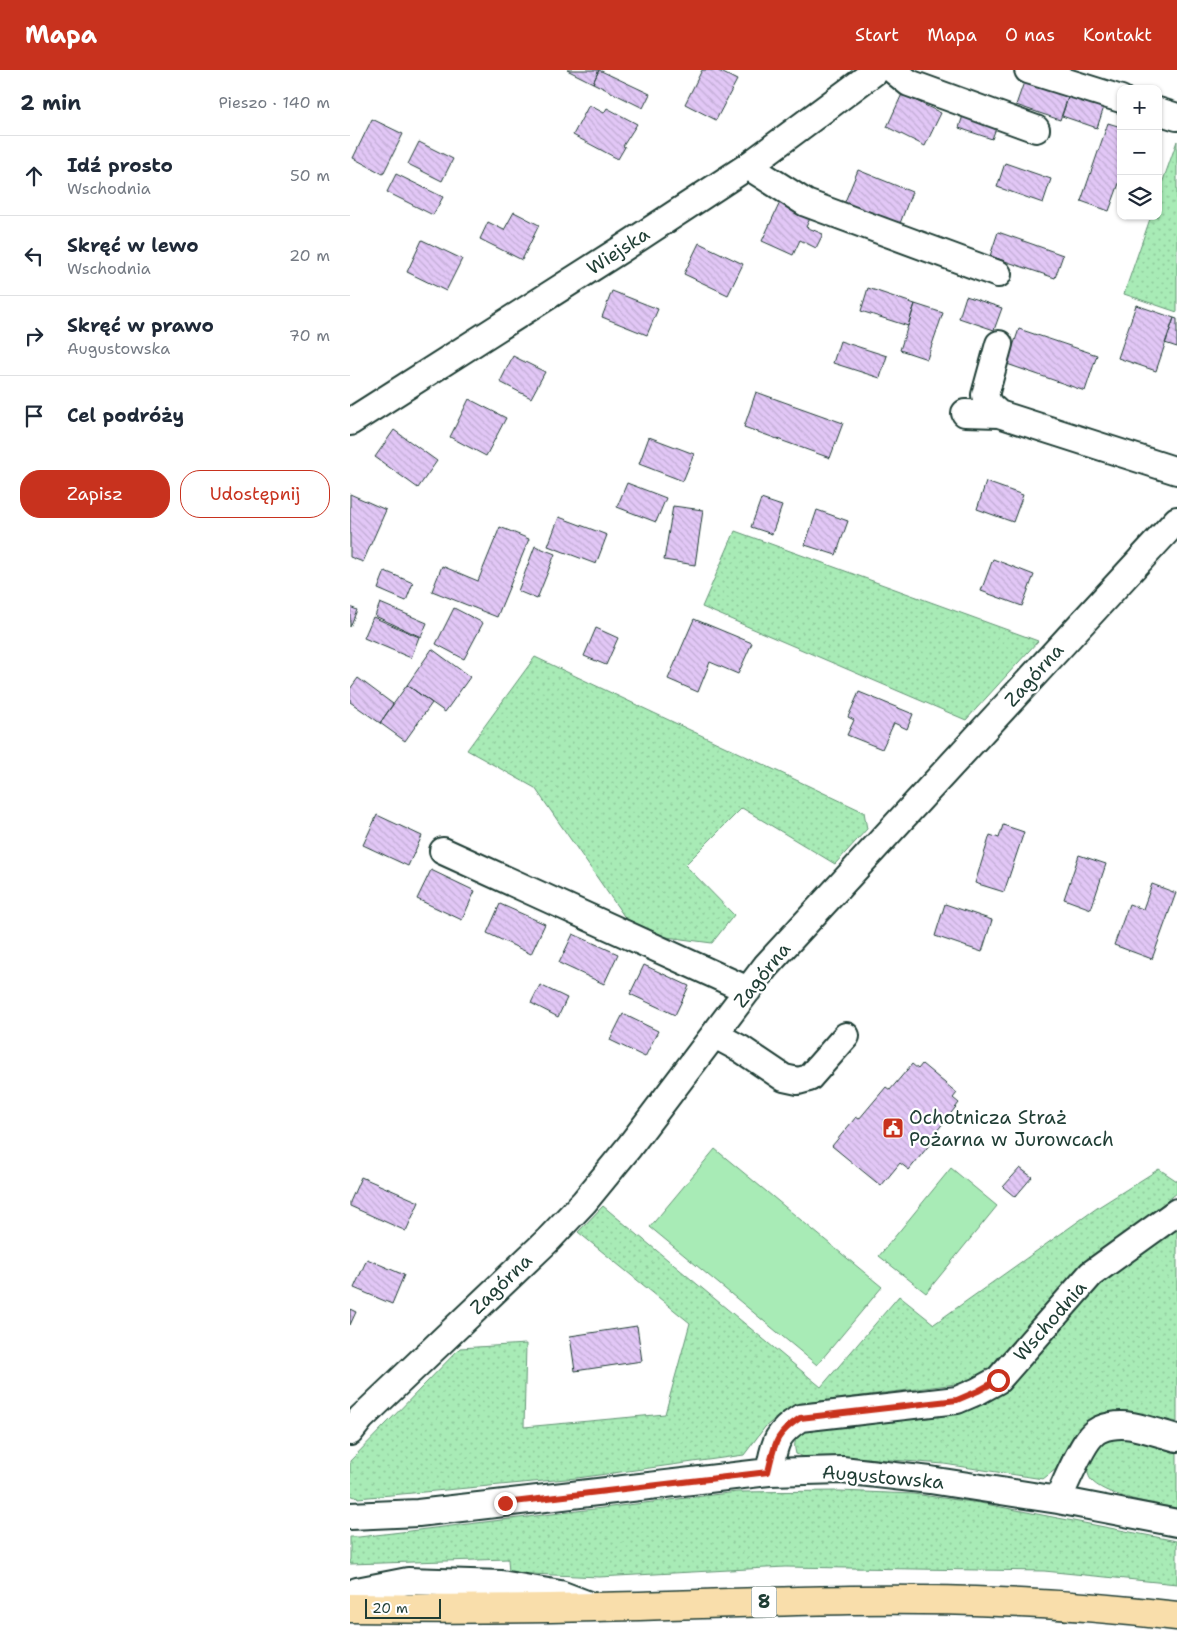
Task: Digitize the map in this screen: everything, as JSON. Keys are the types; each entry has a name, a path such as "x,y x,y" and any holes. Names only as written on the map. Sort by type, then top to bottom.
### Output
{"highway":[{"name":"8","path":"350,1608 462,1609 830,1600 926,1600 1072,1606 1177,1616"}],"street":[{"name":"Wiejska","path":"350,422 748,166 878,70"},
{"path":"893,70 909,84 1036,129"},
{"path":"1028,70 1117,98"},
{"path":"1162,112 1177,117"},
{"path":"748,166 806,203 998,274"},
{"path":"999,344 985,395 989,405 999,414"},
{"path":"965,413 999,414 1177,472"},
{"name":"Zagórna","path":"350,1432 361,1418 548,1240 584,1202 629,1147 766,966 1177,520"},
{"path":"444,851 748,990"},
{"path":"715,1035 742,1049 784,1078 798,1081 809,1078 846,1036"},
{"name":"Wschodnia","path":"768,1472 776,1440 785,1427 800,1418 957,1400 998,1380 1091,1274 1177,1212"},
{"path":"1058,1500 1081,1452 1092,1434 1104,1428 1118,1425 1132,1426 1177,1438"},
{"name":"Augustowska","path":"350,1516 418,1513 768,1472 842,1470 930,1480 1058,1500 1177,1524"},
{"path":"350,1596 357,1592 408,1580 501,1584 560,1594 595,1607"}],"green space":[{"path":"1177,141 1177,312 1124,294 1150,220 1162,220 1162,184"},
{"path":"735,531 1038,641 966,720 702,607"},
{"path":"535,657 864,812 867,829 835,864 742,808 685,865 734,915 712,943 651,935 626,919 535,788 467,750"},
{"path":"715,1149 882,1287 817,1365 650,1227"},
{"path":"951,1168 997,1206 926,1293 879,1256"},
{"path":"1159,1169 1177,1181 1177,1193 1084,1266 999,1359 985,1372 964,1383 805,1403 783,1412 765,1427 744,1455 577,1478 358,1498 350,1495 350,1461 460,1348 526,1344 524,1427 665,1414 690,1323 578,1232 603,1206 821,1387 899,1296 934,1324 1097,1208"},
{"path":"1177,1228 1177,1422 1133,1412 1119,1411 1105,1414 1073,1440 1056,1469 1043,1479 944,1464 865,1458 804,1457 796,1454 796,1440 804,1430 961,1412 983,1404 1013,1379 1096,1286"},
{"path":"1114,1439 1134,1439 1177,1453 1177,1508 1121,1496 1100,1487 1089,1477 1088,1471 1091,1458 1100,1446"},
{"path":"840,1491 913,1494 980,1503 1177,1541 1177,1584 1044,1571 785,1567 599,1577 509,1573 508,1559 350,1564 350,1537 737,1492"}],"building":[{"path":"567,70 599,70 593,83"},
{"path":"599,70 650,94 643,108 593,83"},
{"path":"702,70 717,70 737,80 716,120 685,104"},
{"path":"1024,82 1068,97 1060,120 1016,105"},
{"path":"902,94 941,113 925,146 887,127"},
{"path":"1069,95 1104,107 1097,128 1062,116"},
{"path":"589,105 604,113 607,108 637,124 623,146 625,147 618,159 573,135"},
{"path":"965,109 999,120 992,139 959,128"},
{"path":"372,119 403,134 383,174 353,158"},
{"path":"1108,123 1117,126 1117,189 1109,211 1081,201"},
{"path":"419,142 453,159 442,181 408,164"},
{"path":"1005,163 1051,179 1043,203 997,187"},
{"path":"858,170 912,192 899,226 844,204"},
{"path":"396,174 443,197 433,215 387,192"},
{"path":"782,198 813,212 806,227 823,234 816,248 800,240 793,255 762,241"},
{"path":"514,212 539,225 522,260 480,239 488,222 504,230"},
{"path":"998,232 1063,255 1055,278 990,256"},
{"path":"422,240 462,259 446,291 407,272"},
{"path":"699,243 743,264 728,295 684,274"},
{"path":"868,288 915,304 908,326 861,311"},
{"path":"612,291 658,309 647,335 602,317"},
{"path":"966,296 1002,308 994,330 959,318"},
{"path":"915,304 943,313 927,359 900,350"},
{"path":"1136,305 1174,318 1156,371 1118,358"},
{"path":"1174,318 1177,319 1177,347 1165,343"},
{"path":"1019,329 1097,355 1085,391 1007,364"},
{"path":"840,341 887,356 880,378 833,363"},
{"path":"513,356 545,372 531,398 500,382"},
{"path":"756,392 843,423 830,458 744,427"},
{"path":"469,399 506,418 486,456 450,437"},
{"path":"394,430 437,461 418,488 375,457"},
{"path":"649,437 694,454 683,481 639,464"},
{"path":"986,482 1023,495 1013,522 977,509"},
{"path":"627,483 666,498 656,522 617,507"},
{"path":"350,494 386,510 363,562 350,557"},
{"path":"761,499 782,506 772,534 751,527"},
{"path":"673,506 703,510 695,565 664,560"},
{"path":"817,510 848,521 836,555 805,545"},
{"path":"559,517 607,535 596,564 548,546"},
{"path":"500,527 529,539 497,617 432,591 442,566 478,581"},
{"path":"535,546 555,554 537,599 518,591"},
{"path":"993,559 1034,575 1022,606 981,591"},
{"path":"385,571 413,583 406,601 378,589"},
{"path":"380,603 427,623 421,637 375,616"},
{"path":"350,607 357,610 350,627"},
{"path":"454,608 483,623 464,659 436,644"},
{"path":"373,617 419,637 411,658 364,638"},
{"path":"694,619 752,643 738,674 710,662 698,692 668,679"},
{"path":"596,628 618,638 606,665 584,656"},
{"path":"432,649 470,677 445,712 407,685"},
{"path":"358,678 393,704 380,723 350,702 350,689"},
{"path":"407,685 432,703 405,741 380,723"},
{"path":"859,692 913,714 907,729 894,723 882,749 847,735 854,720 848,717"},
{"path":"377,815 422,836 408,866 363,845"},
{"path":"1003,825 1024,832 1004,892 975,883 990,835 999,838"},
{"path":"1079,855 1106,864 1091,909 1064,899"},
{"path":"431,870 475,891 462,920 417,899"},
{"path":"1152,884 1176,893 1152,959 1114,945 1129,904 1143,909"},
{"path":"500,904 545,924 531,954 487,933"},
{"path":"945,904 992,920 982,952 935,936"},
{"path":"573,934 618,954 604,984 559,963"},
{"path":"644,965 689,986 675,1015 630,994"},
{"path":"540,985 567,998 558,1017 531,1003"},
{"path":"623,1014 658,1031 645,1057 610,1040"},
{"name":"Ochotnicza Straż Pożarna w Jurowcach","path":"912,1064 918,1069 922,1064 957,1093 953,1098 959,1103 933,1136 935,1138 909,1170 900,1163 881,1186 832,1146 856,1117 859,1119 886,1087 890,1090"},
{"path":"1020,1168 1032,1177 1015,1197 1003,1187"},
{"path":"361,1177 419,1202 406,1231 350,1206"},
{"path":"367,1259 404,1275 392,1304 354,1288"},
{"path":"350,1309 356,1312 350,1325"},
{"path":"637,1326 642,1361 575,1371 570,1336"}],"place":[{"name":"Ochotnicza Straż Pożarna w Jurowcach","path":"893,1128"}],"route":[{"path":"505,1503 768,1472 776,1440 785,1427 800,1418 957,1400 998,1380"}]}
